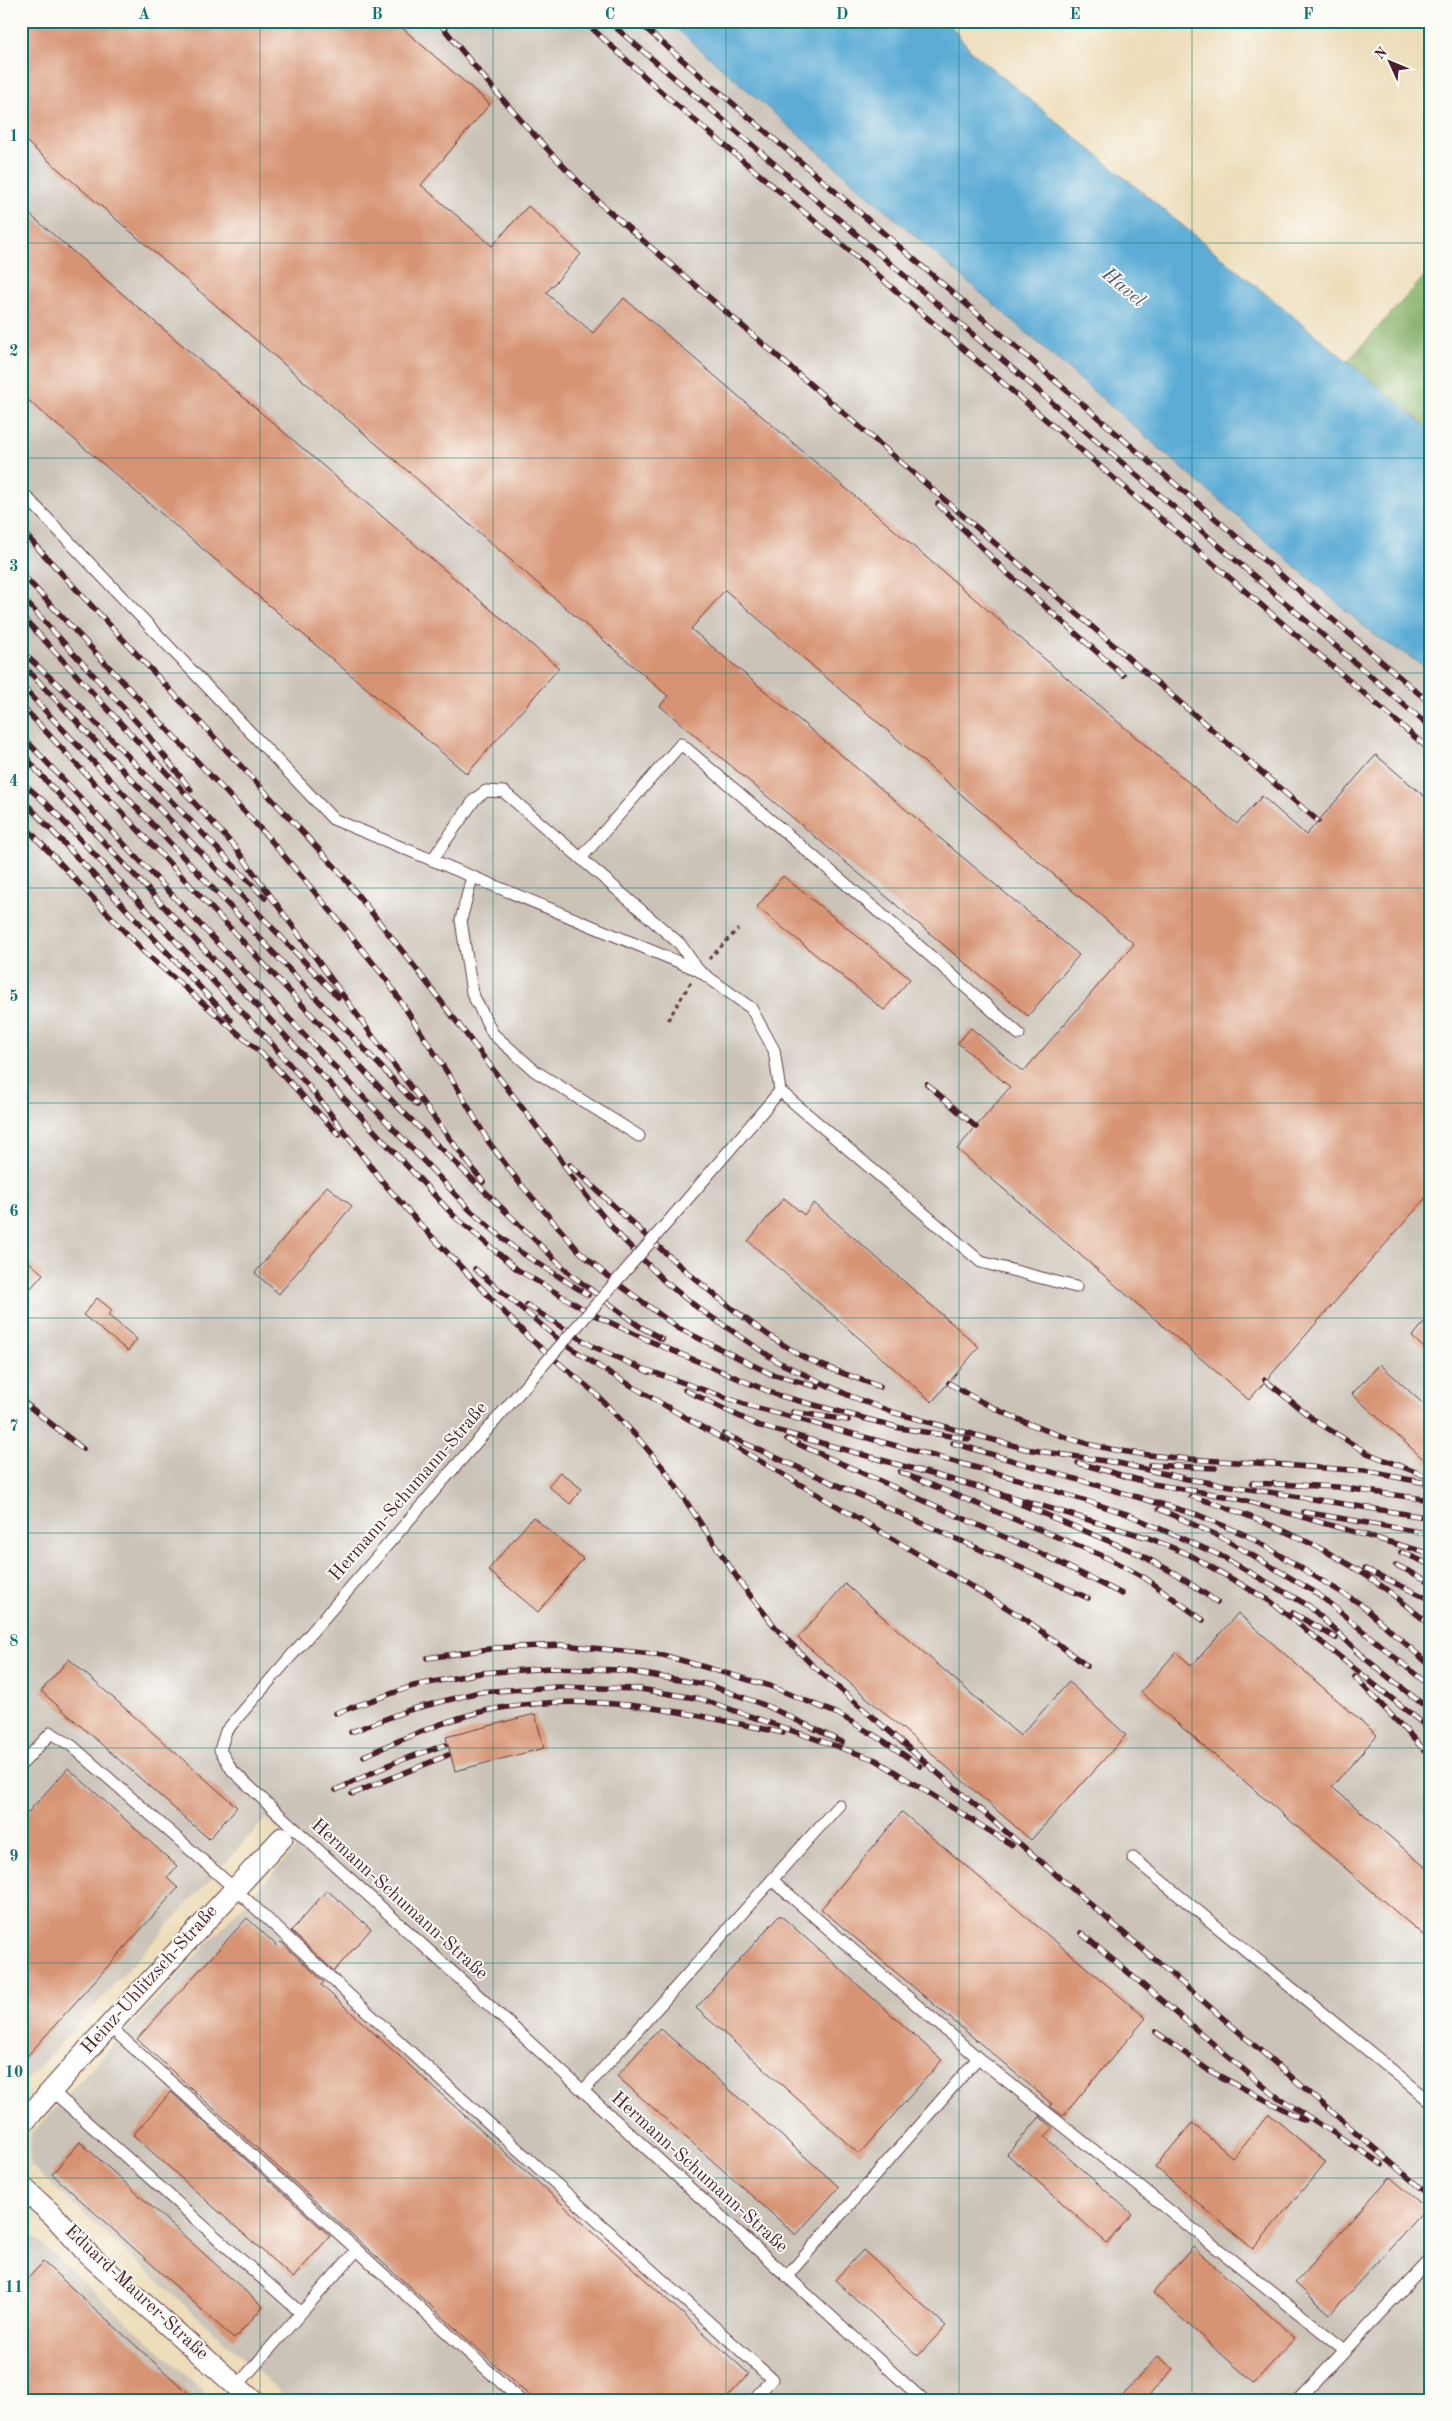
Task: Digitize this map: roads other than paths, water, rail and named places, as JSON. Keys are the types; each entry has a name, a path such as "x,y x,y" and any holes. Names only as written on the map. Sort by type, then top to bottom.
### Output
{"street":[{"name":"Heinz-Uhlitzsch-Straße","path":"21,2125 234,1888 282,1838"},
{"name":"Eduard-Maurer-Straße","path":"21,2186 55,2217 88,2254 244,2393"}],"lane":[{"path":"21,491 333,819 698,970 751,1008 774,1050 780,1091 981,1262 1076,1287"},
{"path":"581,858 681,744 919,946 1019,1034"},
{"path":"432,860 474,799 486,791 504,792 680,944 698,970"},
{"path":"472,877 460,920 472,993 493,1034 535,1071 639,1136"},
{"name":"Hermann-Schumann-Straße","path":"780,1091 226,1731 220,1750 232,1770 271,1807 923,2400"},
{"path":"21,1765 51,1732 72,1746 234,1888 429,2069 772,2379 753,2400"},
{"path":"583,2091 839,1805"},
{"path":"1133,1858 1431,2102"},
{"path":"772,1880 978,2058 1345,2350"},
{"path":"109,2026 520,2400"},
{"path":"787,2276 978,2058"},
{"path":"51,2090 301,2313"},
{"path":"244,2393 301,2313 357,2250"},
{"path":"1298,2400 1431,2259"}],"water":[{"name":"Havel","path":"668,21 947,21 972,52 1431,430 1431,670 1373,634"}],"railway":[{"path":"438,21 518,117 604,207 1318,821"},
{"path":"584,21 667,97 810,217 1431,751"},
{"path":"608,21 1431,728"},
{"path":"637,21 1431,704"},
{"path":"938,504 1006,572 1123,675"},
{"path":"21,530 337,869 411,962 556,1152 575,1182 616,1232 665,1282 698,1308 778,1362 850,1396 892,1412 1026,1449 1118,1463 1187,1479 1431,1518"},
{"path":"21,573 268,837 334,915 386,979 458,1089 488,1141 518,1181 578,1250 606,1275 678,1328 771,1374 818,1387"},
{"path":"21,596 143,729 191,790"},
{"path":"21,615 235,847 385,1053 483,1182"},
{"path":"21,651 64,690 265,898"},
{"path":"21,663 338,997"},
{"path":"21,685 417,1105"},
{"path":"21,705 396,1105 571,1275 639,1326 662,1339"},
{"path":"21,735 471,1211 514,1248 588,1295"},
{"path":"21,750 37,771 454,1216 518,1270 592,1314 652,1342 777,1395 900,1428 969,1439"},
{"path":"21,781 49,806 272,1044 316,1095 381,1180 417,1221 529,1338 595,1393 637,1437 665,1470 742,1585 776,1628 812,1665 1431,2197"},
{"path":"21,798 231,1020"},
{"path":"21,822 145,953 269,1060 339,1135"},
{"path":"927,1084 976,1127"},
{"path":"570,1165 679,1266 738,1313 798,1354 828,1368 880,1387"},
{"path":"475,1269 558,1339 601,1368 878,1530 1025,1619 1087,1666"},
{"path":"527,1305 592,1346 649,1372"},
{"path":"644,1369 747,1405 1021,1480 1127,1514 1219,1555 1309,1606 1363,1656"},
{"path":"1265,1380 1314,1420 1367,1453 1431,1478"},
{"path":"949,1383 985,1404 1026,1423 1069,1438 1110,1449 1198,1460 1288,1465"},
{"path":"685,1390 757,1425 985,1489"},
{"path":"21,1400 83,1449"},
{"path":"793,1412 848,1420"},
{"path":"724,1434 1088,1598"},
{"path":"787,1439 1040,1553 1122,1594"},
{"path":"953,1443 1198,1515 1248,1536 1359,1603 1431,1666"},
{"path":"1078,1463 1153,1484 1236,1498 1431,1554"},
{"path":"1150,1465 1215,1468"},
{"path":"1282,1465 1365,1471 1431,1484"},
{"path":"900,1472 1103,1556 1145,1578 1203,1620"},
{"path":"1252,1483 1337,1487 1431,1500"},
{"path":"1217,1602 1176,1574 1137,1553 985,1489 1149,1538 1190,1555 1270,1601 1431,1730"},
{"path":"1191,1496 1266,1523 1338,1558 1383,1587 1431,1625"},
{"path":"1159,1509 1221,1537 1318,1594 1431,1687"},
{"path":"1304,1512 1431,1534"},
{"path":"1401,1552 1431,1565"},
{"path":"1396,1565 1431,1582"},
{"path":"1365,1569 1431,1600"},
{"path":"1293,1613 1336,1638"},
{"path":"427,1658 496,1648 562,1645 663,1655 770,1686 838,1714 884,1741 920,1766"},
{"path":"1357,1652 1431,1711"},
{"path":"336,1713 413,1686 480,1673 551,1668 619,1670 709,1685 767,1706 842,1742"},
{"path":"1355,1677 1431,1757"},
{"path":"351,1732 409,1710 479,1692 557,1687 640,1689 701,1699 876,1760 1012,1845"},
{"path":"364,1756 454,1719 485,1711 522,1705 560,1702 635,1706 672,1711 783,1733"},
{"path":"336,1790 393,1763 445,1745"},
{"path":"352,1794 448,1755"},
{"path":"1081,1933 1273,2094 1382,2164"},
{"path":"1156,2032 1208,2070 1304,2120"}]}
